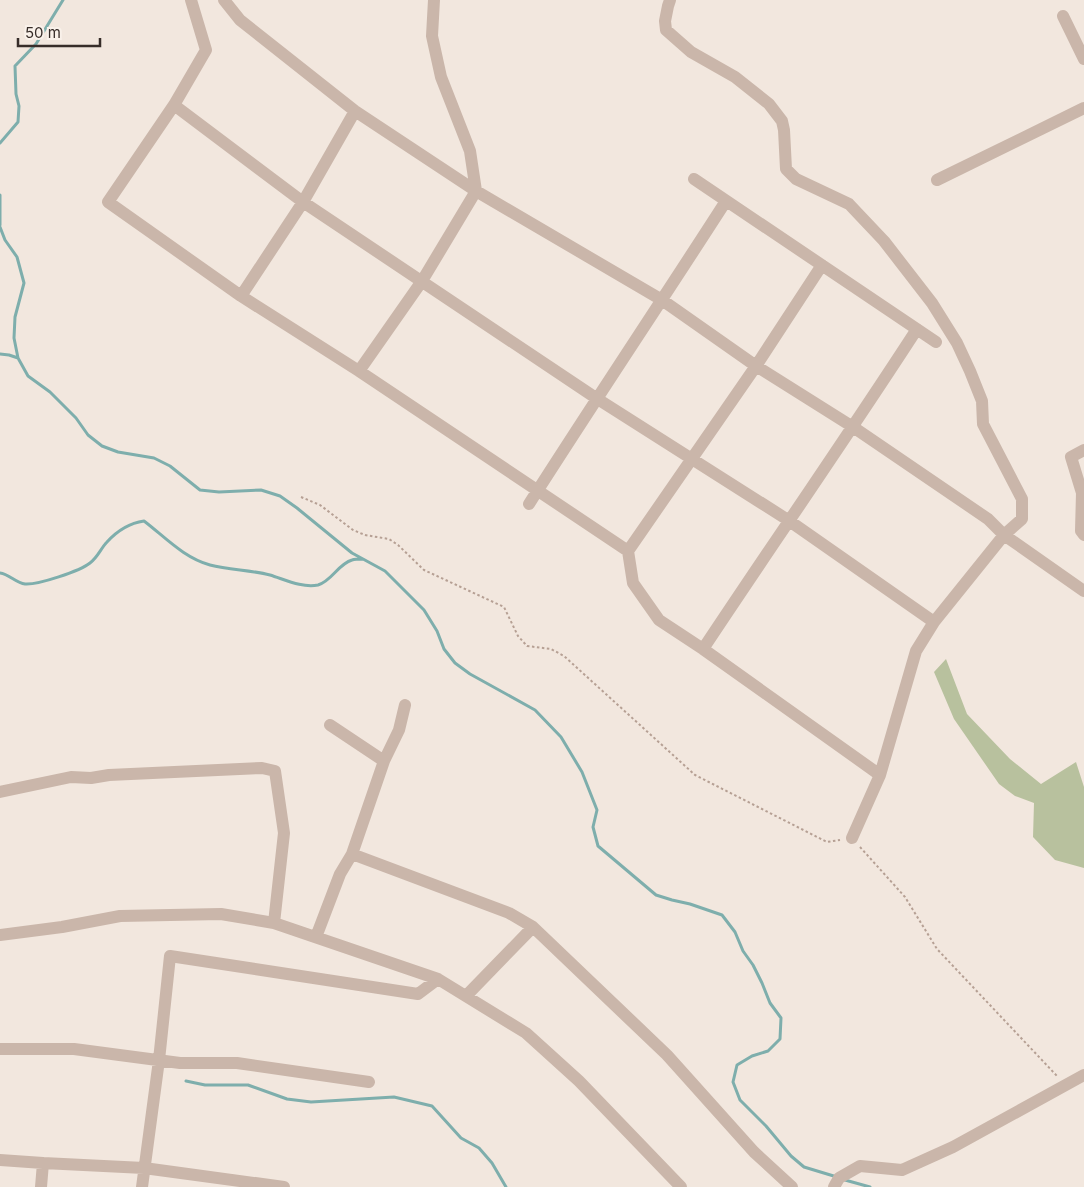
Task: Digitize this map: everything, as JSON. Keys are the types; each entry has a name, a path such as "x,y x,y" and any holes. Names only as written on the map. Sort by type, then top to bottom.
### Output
{"street":[{"path":"191,0 206,50 174,105 108,202 241,296 359,370 628,551"},
{"path":"224,0 240,20 355,112 476,190 662,300 756,366 853,427 988,519 1004,535 1084,591"},
{"path":"359,370 422,281 476,190 470,151 441,76 432,36 434,0"},
{"path":"670,0 665,21 666,30 690,52 735,77 769,104 782,121 786,169 796,179 849,204 884,241 932,303 957,343 982,401 983,424 1022,499 1022,519 1004,535 934,622 916,651 880,775 852,838"},
{"path":"1063,16 1084,59"},
{"path":"174,105 303,202 596,398 788,520 934,622"},
{"path":"938,180 1084,108"},
{"path":"241,296 303,202 355,112"},
{"path":"694,179 936,342"},
{"path":"529,504 596,398 726,201"},
{"path":"822,266 756,366 628,551 633,583 659,620 703,649 880,775"},
{"path":"703,649 788,520 853,427 916,329"},
{"path":"1084,450 1071,457 1082,493 1081,531 1084,535"},
{"path":"316,937 340,874 352,854 384,761 399,730 405,705"},
{"path":"330,725 384,761"},
{"path":"0,792 71,777 91,778 110,775 262,768 275,771 284,833 274,923"},
{"path":"352,854 509,913 533,927 667,1055 754,1152 792,1187"},
{"path":"0,935 62,927 120,916 220,914 274,923 438,979 526,1033 580,1081 681,1187"},
{"path":"466,996 533,927"},
{"path":"142,1187 159,1060 170,956 418,994 438,979"},
{"path":"0,1049 74,1049 180,1062 237,1062 369,1082"},
{"path":"834,1187 839,1178 860,1166 902,1170 953,1147 1084,1075"},
{"path":"0,1160 43,1164 144,1168 243,1184 284,1187"},
{"path":"41,1187 43,1164"}],"path":[{"path":"301,497 320,505 353,530 364,535 388,539 398,545 424,570 504,607 518,636 527,646 551,649 564,656 695,775 827,842 852,838 905,897 937,949 1066,1086"}],"green space":[{"path":"946,659 967,714 1010,759 1041,784 1076,762 1084,787 1084,868 1055,860 1033,837 1034,803 1015,796 999,784 954,719 934,672"}],"waterway":[{"path":"0,143 18,122 19,106 16,94 15,66 36,44 63,0"},
{"path":"0,195 0,225"},
{"path":"0,227 5,240 17,257 24,283 15,317 14,338 18,358 28,376 50,392 76,418 88,435 102,446 118,452 154,458 170,466 200,490 219,492 261,490 280,496 352,553 385,571 424,610 437,631 444,649 455,663 470,674 535,710 561,737 582,772 597,810 593,827 598,846 656,895 722,915 735,932 743,951 762,983 770,1003 781,1018 780,1039 768,1051 752,1056 737,1065 733,1082 740,1100 766,1126 791,1156 804,1167 837,1177"},
{"path":"0,354 18,358"},
{"path":"0,573 25,584 49,580 90,563 115,534 129,526 144,521 183,552 201,562 218,567 263,573 300,584 318,585 327,580 347,562 363,559"},
{"path":"186,1081 205,1085 248,1085 287,1099 311,1102 394,1097 432,1106 461,1138 479,1148 492,1163 506,1187"},
{"path":"845,1180 870,1187"}]}
